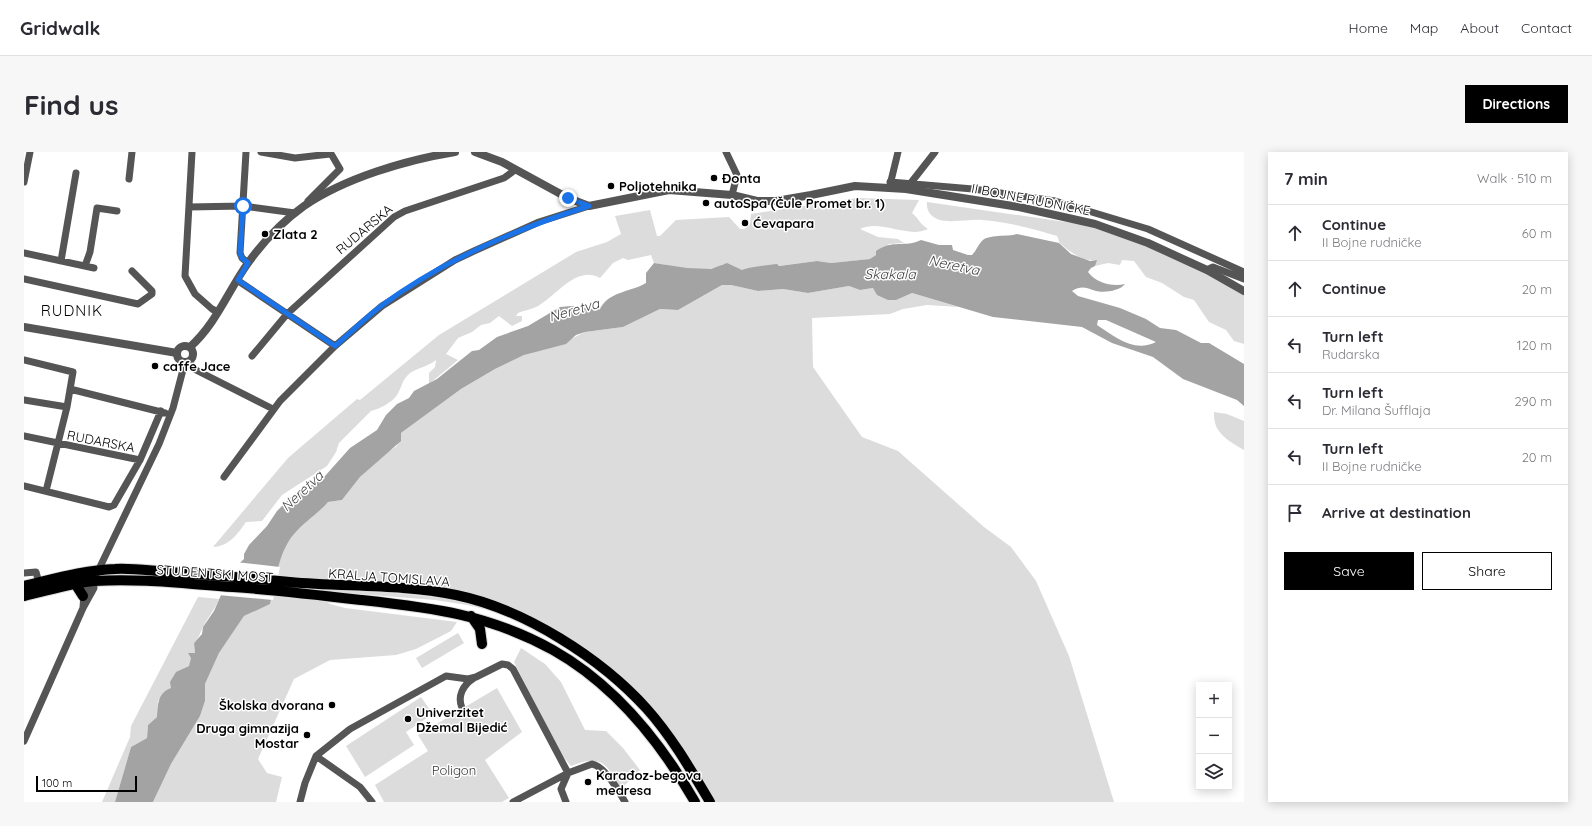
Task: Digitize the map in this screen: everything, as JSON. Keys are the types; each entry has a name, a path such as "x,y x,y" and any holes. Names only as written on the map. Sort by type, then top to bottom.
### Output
{"main road":[{"name":"STUDENTSKI MOST","path":"98,571 115,569 317,590"},
{"path":"24,586 98,571"},
{"name":"STUDENTSKI MOST","path":"93,581 155,581 317,590"},
{"path":"24,596 93,581"},
{"path":"76,584 83,596"},
{"name":"KRALJA TOMISLAVA","path":"317,590 370,586 456,595 498,608 546,631 580,652 600,667 630,692 648,710 677,749 710,802"},
{"name":"KRALJA TOMISLAVA","path":"317,590 471,616 503,626 553,650 586,671 642,723 676,770 695,802"},
{"path":"471,616 480,629 482,644"}],"street":[{"path":"24,182 30,152"},
{"path":"129,179 132,152"},
{"path":"192,152 185,276 196,294 212,309 218,312"},
{"path":"246,152 240,253 242,258 248,263"},
{"path":"177,354 181,347 190,347 210,326 248,263 274,233 304,206 340,169 330,153 295,158 261,152"},
{"path":"304,206 342,186 397,165 454,152"},
{"path":"475,152 490,154 515,170 568,198 589,206"},
{"path":"726,152 737,175 732,195"},
{"path":"890,185 898,152"},
{"path":"908,186 935,152"},
{"name":"RUDARSKA","path":"252,356 287,314 394,217 404,211 504,178 515,170"},
{"path":"61,261 76,173"},
{"name":"II BOJNE RUDNIČKE","path":"589,206 669,190 732,195 757,201 776,200 855,186 908,186 1055,201 1148,229 1244,272"},
{"name":"II BOJNE RUDNIČKE","path":"908,186 1058,214 1108,228 1148,243 1207,270 1244,291"},
{"path":"189,207 243,206 295,213"},
{"path":"224,477 272,409 335,346 382,306 455,260 539,222 589,206"},
{"path":"85,266 90,252 97,208 117,211"},
{"path":"1171,254 1173,241"},
{"path":"24,253 94,268"},
{"name":"II BOJNE RUDNIČKE","path":"1207,270 1213,267 1244,279"},
{"path":"24,279 138,304 152,294 152,291 132,271"},
{"path":"238,280 335,346"},
{"path":"24,327 177,354"},
{"path":"83,608 83,596 86,589 93,581 139,490 171,414 187,361 193,355 190,347"},
{"path":"177,354 180,360 187,361 192,368 272,409"},
{"name":"RUDARSKA","path":"24,360 73,372 67,407 46,491"},
{"path":"70,389 171,414"},
{"path":"24,400 67,407"},
{"name":"RUDARSKA","path":"24,486 109,507 114,505 140,460 161,411"},
{"name":"RUDARSKA","path":"24,436 140,460"},
{"path":"24,573 36,572 39,583"},
{"path":"24,741 83,608 94,588 93,581"},
{"path":"462,708 460,697 467,682 502,664 508,665 513,669 568,774"},
{"path":"300,802 305,783 316,756 350,729 446,676 468,679 476,677"},
{"path":"316,756 360,787 372,802"},
{"path":"513,802 588,764 595,765 606,775 625,802"},
{"path":"566,802 561,789 568,774"}],"green space":[{"path":"857,198 919,200 912,213 928,229 912,232 877,226 860,229 878,237 898,239 904,243 889,244 871,259 831,263 817,261 767,266 753,269 746,268 742,270 723,264 708,269 690,269 654,263 651,255 628,260 623,258 613,263 600,278 592,275 584,275 576,278 539,306 518,313 516,316 522,316 522,321 512,326 499,316 490,323 481,325 472,332 458,338 446,354 458,360 429,384 429,373 435,367 436,360 410,373 404,380 395,398 386,405 371,411 339,443 336,452 327,466 282,495 262,521 246,522 232,539 224,544 213,547 288,458 357,399 360,400 439,335 576,252 607,242 621,234 615,216 650,210 657,236 660,236 676,220 729,217 740,229 744,229 750,224 751,214"},
{"path":"927,202 1093,226 1148,243 1226,281 1244,295 1244,344 1234,341 1226,330 1209,322 1194,300 1184,297 1162,283 1146,277 1134,261 1122,260 1120,265 1108,263 1095,266 1096,260 1082,258 1073,253 1060,243 1057,236 1002,222 978,220 940,220 930,213 927,208"},
{"path":"722,285 731,285 758,291 783,289 808,293 849,286 860,290 873,288 895,300 912,293 959,307 927,305 903,309 890,314 812,318 813,367 862,437 898,451 984,527 1011,547 1036,581 1069,656 1114,802 710,802 693,772 630,692 546,631 456,595 275,581 283,553 293,534 328,502 342,500 360,477 383,455 397,446 401,433 461,389 495,369 524,355 571,339 585,332 623,327 660,309 678,310"},
{"path":"1214,412 1227,414 1244,421 1244,450 1222,435 1216,425"},
{"path":"319,588 374,591 463,600 493,611 435,600 319,591"},
{"path":"273,590 317,595 330,604 345,608 457,622 451,631 416,649 396,655 330,660 294,679 258,759 267,773 282,777 276,802 153,802 171,764 200,716 205,701 205,684 219,653 244,616 253,612"},
{"path":"198,597 219,599 194,643 195,653 189,666 176,673 171,688 158,701 157,717 148,725 147,738 131,747 115,802 102,802 130,737 131,726"},
{"path":"458,633 464,643 422,668 416,658"},
{"path":"521,648 545,664 561,682 585,730 606,731 623,748 640,770 621,789 607,767 602,763 590,761 581,762 571,766 560,753 514,662"},
{"name":"Poligon","path":"497,688 522,732 485,760 509,798 502,802 384,802 375,785 428,751 418,735"},
{"path":"421,697 433,714 406,732 414,745 365,777 346,746"}],"water":[{"path":"1017,234 1059,243 1071,254 1090,261 1097,260 1095,266 1088,272 1095,279 1115,285 1125,284 1116,290 1107,292 1099,292 1087,288 1075,289 1072,291 1078,296 1120,308 1146,319 1160,328 1176,330 1201,343 1209,343 1244,364 1244,406 1237,400 1183,379 1153,357 1112,343 1082,327 993,317 912,293 896,300 888,300 877,295 873,288 860,290 849,286 808,293 783,289 758,291 731,285 722,285 678,310 660,309 623,327 585,332 576,335 566,344 524,355 495,369 461,389 401,433 401,441 360,477 342,500 328,502 294,534 281,558 270,604 244,616 219,653 205,684 205,701 200,716 171,764 153,802 115,802 131,747 147,738 148,725 157,717 158,703 161,696 171,688 170,682 176,672 189,666 191,658 188,653 195,653 194,643 202,634 203,627 214,611 232,570 244,559 244,554 249,545 267,526 277,511 293,495 306,489 325,476 350,448 377,430 386,415 397,404 409,398 414,391 437,379 472,351 479,350 497,337 528,326 560,307 571,306 595,309 601,307 610,298 646,283 646,273 654,263 687,268 711,269 727,263 742,270 777,264 779,266 817,261 831,263 870,259 876,255 876,251 882,247 921,240 939,245 952,245 953,250 972,255 981,243 989,237","holes":["1098,320 1106,320 1156,342 1140,346 1132,345 1118,339 1097,325"]}],"pier":[{"path":"235,562 280,567 273,600 218,595 230,569"}],"place":[{"name":"Đonta","path":"714,178"},
{"name":"Poljotehnika","path":"611,186"},
{"name":"autoSpa (Čule Promet br. 1)","path":"706,203"},
{"name":"Ćevapara","path":"745,223"},
{"name":"Zlata 2","path":"265,234"},
{"name":"caffe Jace","path":"155,366"},
{"name":"Školska dvorana","path":"332,705"},
{"name":"Univerzitet Džemal Bijedić","path":"408,719"},
{"name":"Druga gimnazija Mostar","path":"307,735"},
{"name":"Karađoz-begova medresa","path":"588,782"}],"district":[{"name":"RUDNIK","path":"72,310"}],"route":[{"path":"243,206 240,253 242,258 248,263 238,280 335,346 382,306 455,260 539,222 589,206 577,203 568,198"}],"water label":[{"name":"Neretva","path":"954,265"},
{"name":"Skakala","path":"890,274"},
{"name":"Neretva","path":"574,310"},
{"name":"Neretva","path":"302,491"}]}
